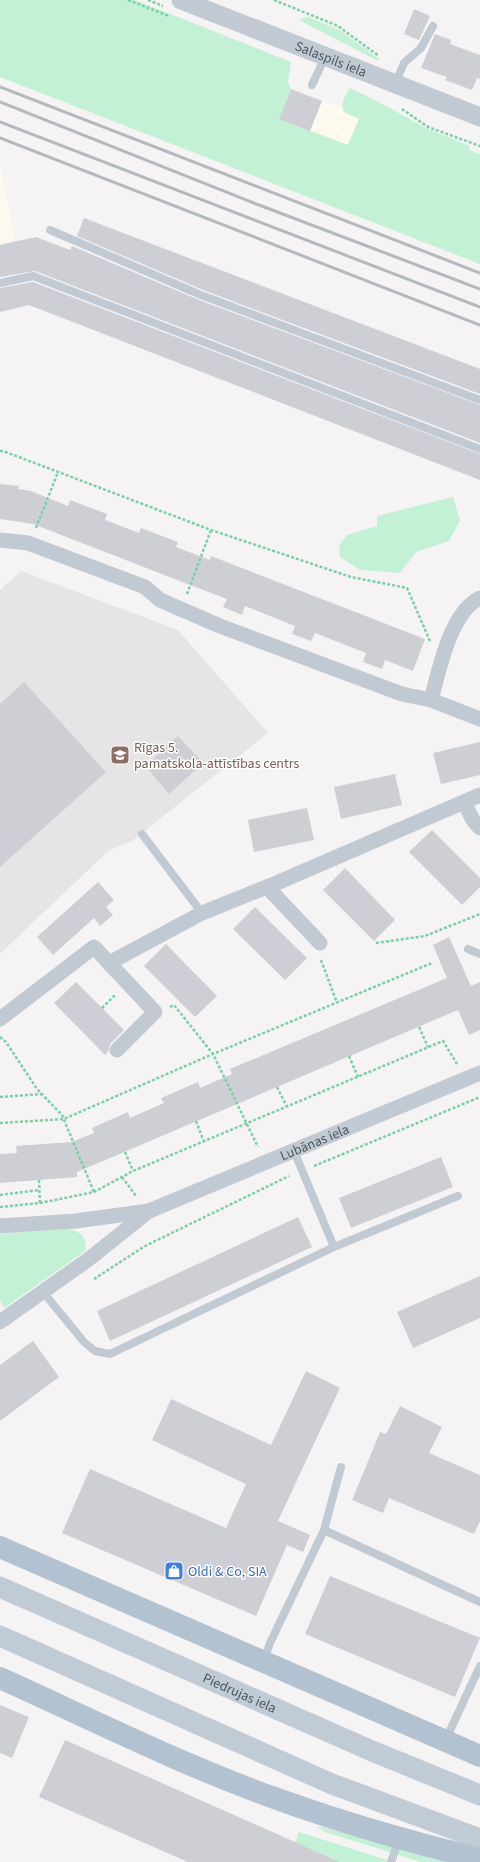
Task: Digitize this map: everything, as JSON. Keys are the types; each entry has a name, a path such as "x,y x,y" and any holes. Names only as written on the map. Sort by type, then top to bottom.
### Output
{"main road":[{"path":"0,1547 480,1756"},
{"name":"Piedrujas iela","path":"0,1587 372,1751 480,1795"},
{"path":"0,1636 332,1784 480,1839"},
{"path":"0,1678 175,1758 283,1801 399,1838 480,1859"}],"street":[{"name":"Salaspils iela","path":"181,0 480,117"},
{"path":"0,540 28,543 145,587 160,600 181,609 402,694 430,700 480,719"},
{"path":"430,700 447,647 459,618 476,600"},
{"path":"109,963 202,913 267,888 480,795"},
{"path":"464,802 473,820 480,828"},
{"path":"267,888 320,943"},
{"path":"0,1019 94,947 155,1012 117,1050"},
{"name":"Lubānas iela","path":"0,1226 76,1221 149,1211 480,1073"},
{"name":"Lubānas iela","path":"0,1322 43,1292 149,1211"}],"lane":[{"path":"395,84 404,63 421,48 433,26"},
{"path":"312,85 325,57"},
{"path":"50,230 201,295 480,400"},
{"path":"0,283 33,276 480,449"},
{"path":"142,834 202,913"},
{"path":"468,949 480,954"},
{"path":"294,1151 334,1247"},
{"path":"43,1292 84,1342 95,1351 110,1354 334,1247 458,1196"},
{"path":"263,1662 270,1643 324,1530 341,1467"},
{"path":"324,1530 480,1602"},
{"path":"446,1740 480,1666"},
{"path":"392,1862 399,1838"}],"path":[{"path":"274,0 338,26 382,58"},
{"path":"398,106 428,127 480,146"},
{"path":"0,451 4,451 211,530 351,577 407,588 433,648"},
{"path":"35,529 58,472"},
{"path":"181,609 211,530"},
{"path":"376,943 425,936 480,914"},
{"path":"320,943 319,956 337,1003"},
{"path":"0,1123 64,1119 213,1054 432,963"},
{"path":"155,1012 174,1005 213,1054 259,1149"},
{"path":"419,1027 428,1047"},
{"path":"0,1037 6,1042 42,1094 62,1115 94,1192"},
{"path":"0,1206 40,1203 94,1192 133,1171 443,1040 458,1065 463,1063"},
{"path":"349,1056 358,1077"},
{"path":"277,1087 287,1107"},
{"path":"0,1097 42,1094"},
{"path":"93,1280 145,1246 283,1179 480,1097"},
{"path":"196,1121 204,1142"},
{"path":"125,1152 133,1171"},
{"path":"39,1180 40,1203"},
{"path":"0,1195 40,1190"}],"shaded area":[{"path":"291,89 322,101 370,115 356,152 279,119"},
{"path":"0,165 15,240 0,243"},
{"name":"Rīgas 5. pamatskola-attīstības centrs","path":"21,571 178,630 268,733 132,841 108,851 0,954 0,590"}],"green space":[{"path":"0,0 135,0 291,62 288,82 291,89 279,119 348,145 359,119 344,112 343,109 344,100 350,88 426,128 470,146 469,150 480,154 480,264 0,77"},
{"path":"308,17 340,30 379,59 378,61 299,20"},
{"path":"453,497 460,520 449,541 416,552 400,573 360,570 340,557 339,546 347,535 377,526 377,516"},
{"path":"68,1229 77,1232 82,1236 85,1242 85,1251 4,1308 0,1300 0,1234"},
{"path":"317,1827 322,1827 451,1862 421,1862 325,1832"},
{"path":"299,1832 393,1862 340,1862 295,1842"}],"building":[{"path":"414,9 430,16 419,40 404,34"},
{"path":"435,34 451,40 450,44 480,55 480,79 477,78 472,90 445,80 447,77 421,68"},
{"path":"291,89 322,101 310,131 279,119"},
{"path":"84,218 480,369 480,394 203,290 77,236"},
{"path":"36,237 70,250 72,246 199,300 480,405 480,443 35,271 0,277 0,245"},
{"path":"33,282 480,454 480,480 29,305 0,312 0,288"},
{"path":"0,484 19,486 18,489 31,491 68,506 70,500 107,514 105,520 139,533 141,528 178,542 176,547 210,560 211,556 425,639 413,671 385,660 382,669 363,662 366,653 315,633 311,641 292,634 295,626 245,606 242,615 223,607 227,599 33,524 0,519"},
{"name":"Rīgas 5. pamatskola-attīstības centrs","path":"24,682 106,772 0,867 0,704"},
{"path":"178,736 203,763 169,794 145,766"},
{"path":"480,742 480,775 441,784 433,753"},
{"path":"395,774 402,805 341,819 334,787"},
{"path":"307,808 314,840 254,852 248,820"},
{"path":"432,830 480,878 480,887 462,905 409,852"},
{"path":"345,868 395,920 374,941 323,890"},
{"path":"98,882 114,900 106,907 113,915 100,926 94,918 53,955 37,937"},
{"path":"255,907 307,958 285,980 233,929"},
{"path":"449,937 471,986 480,982 480,1030 469,1035 458,1010 77,1172 77,1177 0,1183 0,1154 17,1153 16,1146 72,1142 94,1133 92,1128 128,1112 130,1118 164,1103 161,1098 198,1082 200,1088 232,1074 230,1069 447,978 433,945"},
{"path":"166,944 217,996 195,1017 144,966"},
{"path":"76,982 124,1030 110,1044 108,1052 105,1055 54,1003"},
{"path":"441,1157 453,1187 351,1228 339,1198"},
{"path":"298,1217 312,1247 110,1341 97,1311"},
{"path":"480,1276 480,1318 413,1348 397,1312"},
{"path":"33,1341 59,1377 0,1421 0,1365"},
{"path":"306,1371 340,1388 278,1521 310,1535 303,1552 287,1545 256,1616 62,1533 90,1469 226,1528 246,1484 152,1440 171,1399 271,1445"},
{"path":"400,1406 442,1427 429,1453 480,1475 480,1521 474,1534 389,1498 383,1513 352,1500 380,1432 386,1434"},
{"path":"330,1576 480,1638 455,1697 305,1634"},
{"path":"0,1705 29,1717 12,1758 0,1753"},
{"path":"65,1740 340,1862 188,1862 39,1797"}],"railway":[{"path":"0,87 480,273"},
{"path":"0,102 259,205 480,289"},
{"path":"0,122 480,307"},
{"path":"0,138 480,325"}],"place":[{"name":"Rīgas 5. pamatskola-attīstības centrs","path":"120,755"},
{"name":"Oldi & Co, SIA","path":"174,1571"}]}
